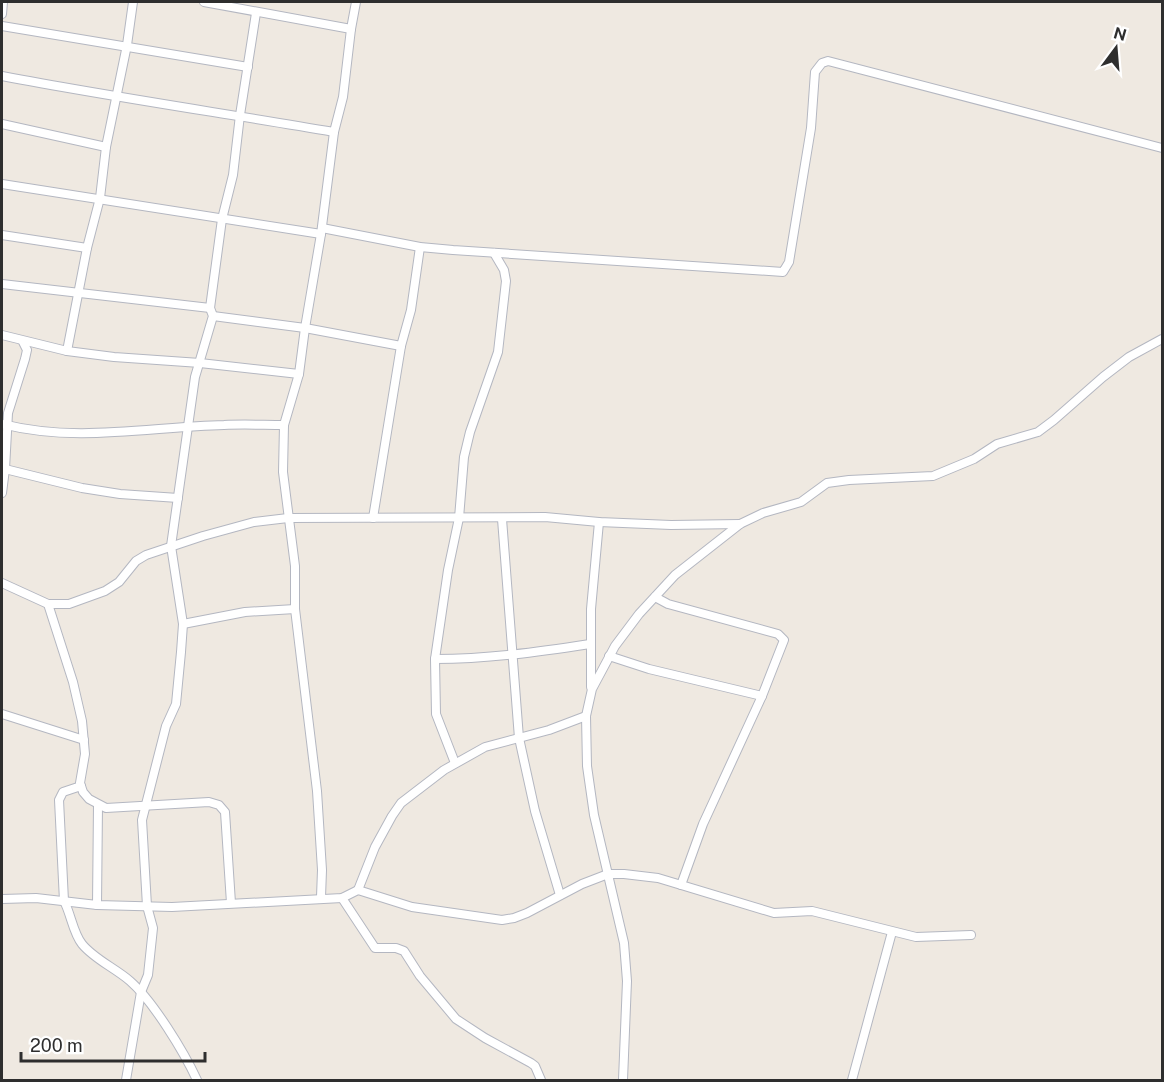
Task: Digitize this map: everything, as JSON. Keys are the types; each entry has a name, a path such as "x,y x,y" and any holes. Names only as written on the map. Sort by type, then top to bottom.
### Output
{"street":[{"path":"2,14 3,2"},
{"path":"67,351 99,198 106,147 127,45 133,2"},
{"path":"204,2 351,29"},
{"path":"321,897 322,870 317,791 295,609 295,566 283,472 284,425 299,374 334,132 343,97 356,2"},
{"path":"126,1080 141,992 148,975 153,928 147,906 142,820 166,726 176,704 183,624 171,546 195,377 211,312 222,219 233,175 256,13"},
{"path":"2,26 127,45 248,67"},
{"path":"2,184 222,219 321,231 420,247 783,272 789,262 811,128 815,72 822,63 828,61 1162,148"},
{"path":"2,76 117,98 334,132"},
{"path":"2,124 106,147"},
{"path":"2,235 87,248"},
{"path":"373,518 402,346 411,310 420,247"},
{"path":"455,763 436,714 435,659 448,570 459,518 464,457 470,432 498,352 506,280 504,270 494,253"},
{"path":"2,284 80,292 211,312 402,346"},
{"path":"2,335 67,351 299,374"},
{"path":"591,689 609,656 639,614 675,575 740,524 763,513 801,502 827,483 933,476 974,459 998,444 1038,432 1129,357 1162,339"},
{"path":"2,493 5,469 4,425 26,359 27,350 23,342"},
{"path":"4,425 46,433 81,434 223,425 284,425"},
{"path":"5,469 82,489 178,498"},
{"path":"2,583 48,604 69,604 105,591 119,582 136,561 146,555 254,522 288,518 502,519 545,517 671,525 740,524"},
{"path":"502,519 519,738 535,811 560,895"},
{"path":"599,522 591,609 591,689 586,716 588,781 624,943 627,981 623,1080"},
{"path":"655,597 668,604 783,637 783,644 762,696 703,824 681,885"},
{"path":"48,604 73,682 84,740 85,754 81,786 83,792 98,805 106,808 209,802 224,809 231,903"},
{"path":"183,624 245,612 295,609"},
{"path":"435,659 511,656 590,644"},
{"path":"609,656 649,669 762,696"},
{"path":"2,714 84,740"},
{"path":"2,899 36,898 97,905 172,907 300,901 321,897 342,898 358,890 375,847 401,803 455,763 485,747 549,730 586,716"},
{"path":"81,786 63,792 60,796 64,901 80,942 89,952 121,974 141,992 180,1048 197,1080"},
{"path":"97,905 98,805"},
{"path":"131,806 142,820"},
{"path":"358,890 412,907 502,920 527,913 560,895 608,874 645,876 774,913 812,911 916,937 971,935"},
{"path":"342,898 374,947 377,949 396,948 404,951 420,976 456,1019 531,1063 535,1066 541,1080"},
{"path":"852,1080 892,932"}]}
